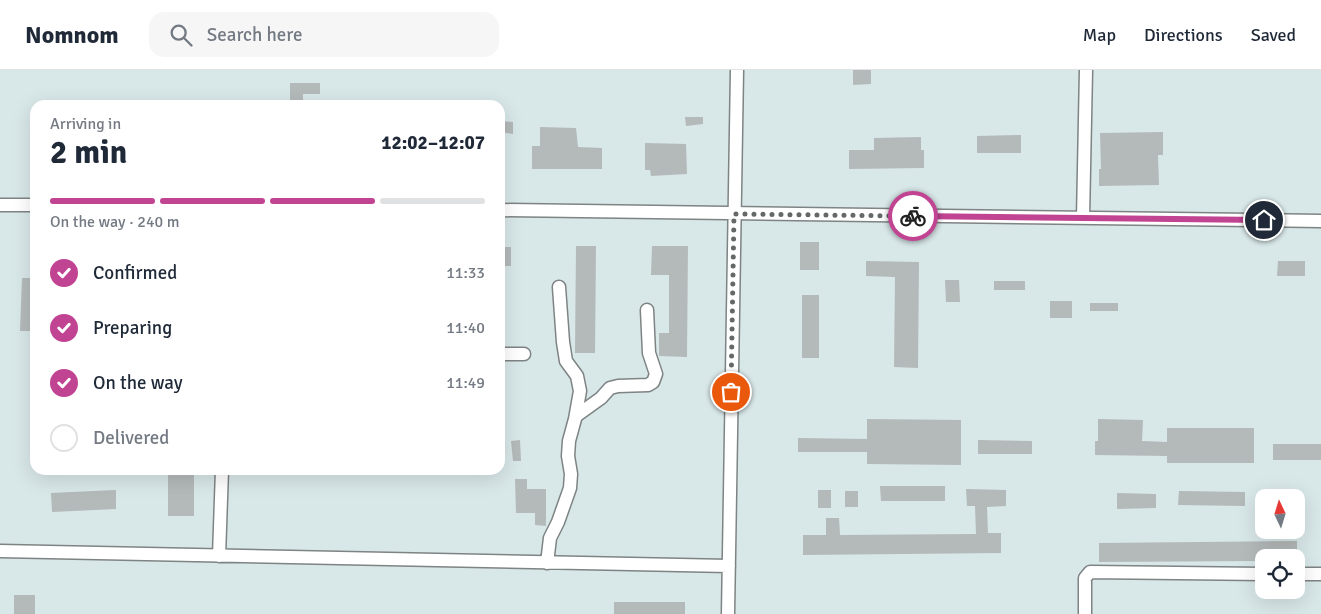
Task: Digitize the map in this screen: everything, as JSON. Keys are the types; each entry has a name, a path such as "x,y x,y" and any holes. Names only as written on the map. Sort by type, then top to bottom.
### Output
{"lane":[{"path":"728,614 737,70"},
{"path":"1083,218 1086,70"},
{"path":"0,205 30,205"},
{"path":"505,210 1321,221"},
{"path":"547,563 550,538 570,488 569,441 580,391 577,376 566,361 564,352 559,287"},
{"path":"576,416 610,388 648,385 653,382 656,374 649,352 647,310"},
{"path":"505,354 524,354"},
{"path":"219,556 222,475"},
{"path":"0,551 729,566"},
{"path":"1085,614 1085,578 1090,572 1255,574"},
{"path":"1305,574 1321,574"}],"shaded area":[{"path":"0,70 1321,70 1321,614 0,614"}],"building":[{"path":"853,70 871,70 871,84 853,85"},
{"path":"290,83 320,83 320,94 303,94 303,100 290,100"},
{"path":"685,117 703,117 703,124 686,126"},
{"path":"505,121 513,122 513,134 505,133"},
{"path":"540,127 576,128 578,147 602,148 602,169 532,169 532,146 540,146"},
{"path":"1163,132 1163,155 1158,155 1159,185 1099,186 1099,169 1101,169 1100,133"},
{"path":"1021,135 1021,153 977,153 977,136"},
{"path":"921,137 921,150 924,150 924,168 849,169 849,150 874,150 874,138"},
{"path":"645,143 686,144 687,174 651,176 650,170 645,170"},
{"path":"800,242 819,242 819,270 800,270"},
{"path":"576,246 596,246 595,353 575,353"},
{"path":"652,246 688,246 687,357 659,356 659,333 669,333 669,275 651,275"},
{"path":"505,247 511,247 511,266 505,266"},
{"path":"866,261 919,262 918,368 894,367 895,277 866,276"},
{"path":"1278,261 1305,261 1305,276 1277,276"},
{"path":"22,278 30,278 30,331 20,331"},
{"path":"945,280 959,280 960,302 946,302"},
{"path":"994,281 1025,281 1025,290 994,290"},
{"path":"802,295 819,295 819,358 802,358"},
{"path":"1050,301 1072,301 1072,318 1050,318"},
{"path":"1090,303 1118,303 1118,311 1090,311"},
{"path":"867,419 961,420 961,465 867,464 867,452 798,452 798,438 867,439"},
{"path":"1098,419 1143,420 1142,441 1167,442 1167,428 1254,428 1254,463 1167,463 1167,456 1095,455 1095,441 1098,441"},
{"path":"520,440 521,461 513,461 511,441"},
{"path":"978,440 1032,441 1032,454 978,454"},
{"path":"1273,444 1321,444 1321,460 1273,460"},
{"path":"168,475 194,475 194,516 168,516"},
{"path":"515,479 527,479 527,489 546,489 546,526 535,525 535,513 516,513"},
{"path":"880,486 945,486 945,501 881,501"},
{"path":"966,489 1006,490 1006,506 987,507 988,533 1001,533 1001,553 803,555 803,535 826,535 826,518 839,518 840,535 976,534 975,506 967,506"},
{"path":"116,490 116,509 52,512 51,493"},
{"path":"818,490 831,490 831,508 818,508"},
{"path":"845,491 858,491 858,507 845,507"},
{"path":"1179,491 1245,492 1245,506 1178,505"},
{"path":"1117,493 1156,494 1156,508 1117,509"},
{"path":"1297,541 1297,549 1255,549 1255,561 1099,562 1099,543"},
{"path":"14,595 35,595 35,614 14,614"},
{"path":"614,602 685,602 685,614 614,614"}],"way so far":[{"path":"731,392 734,214 913,216"}],"route":[{"path":"913,216 1264,220"}]}
